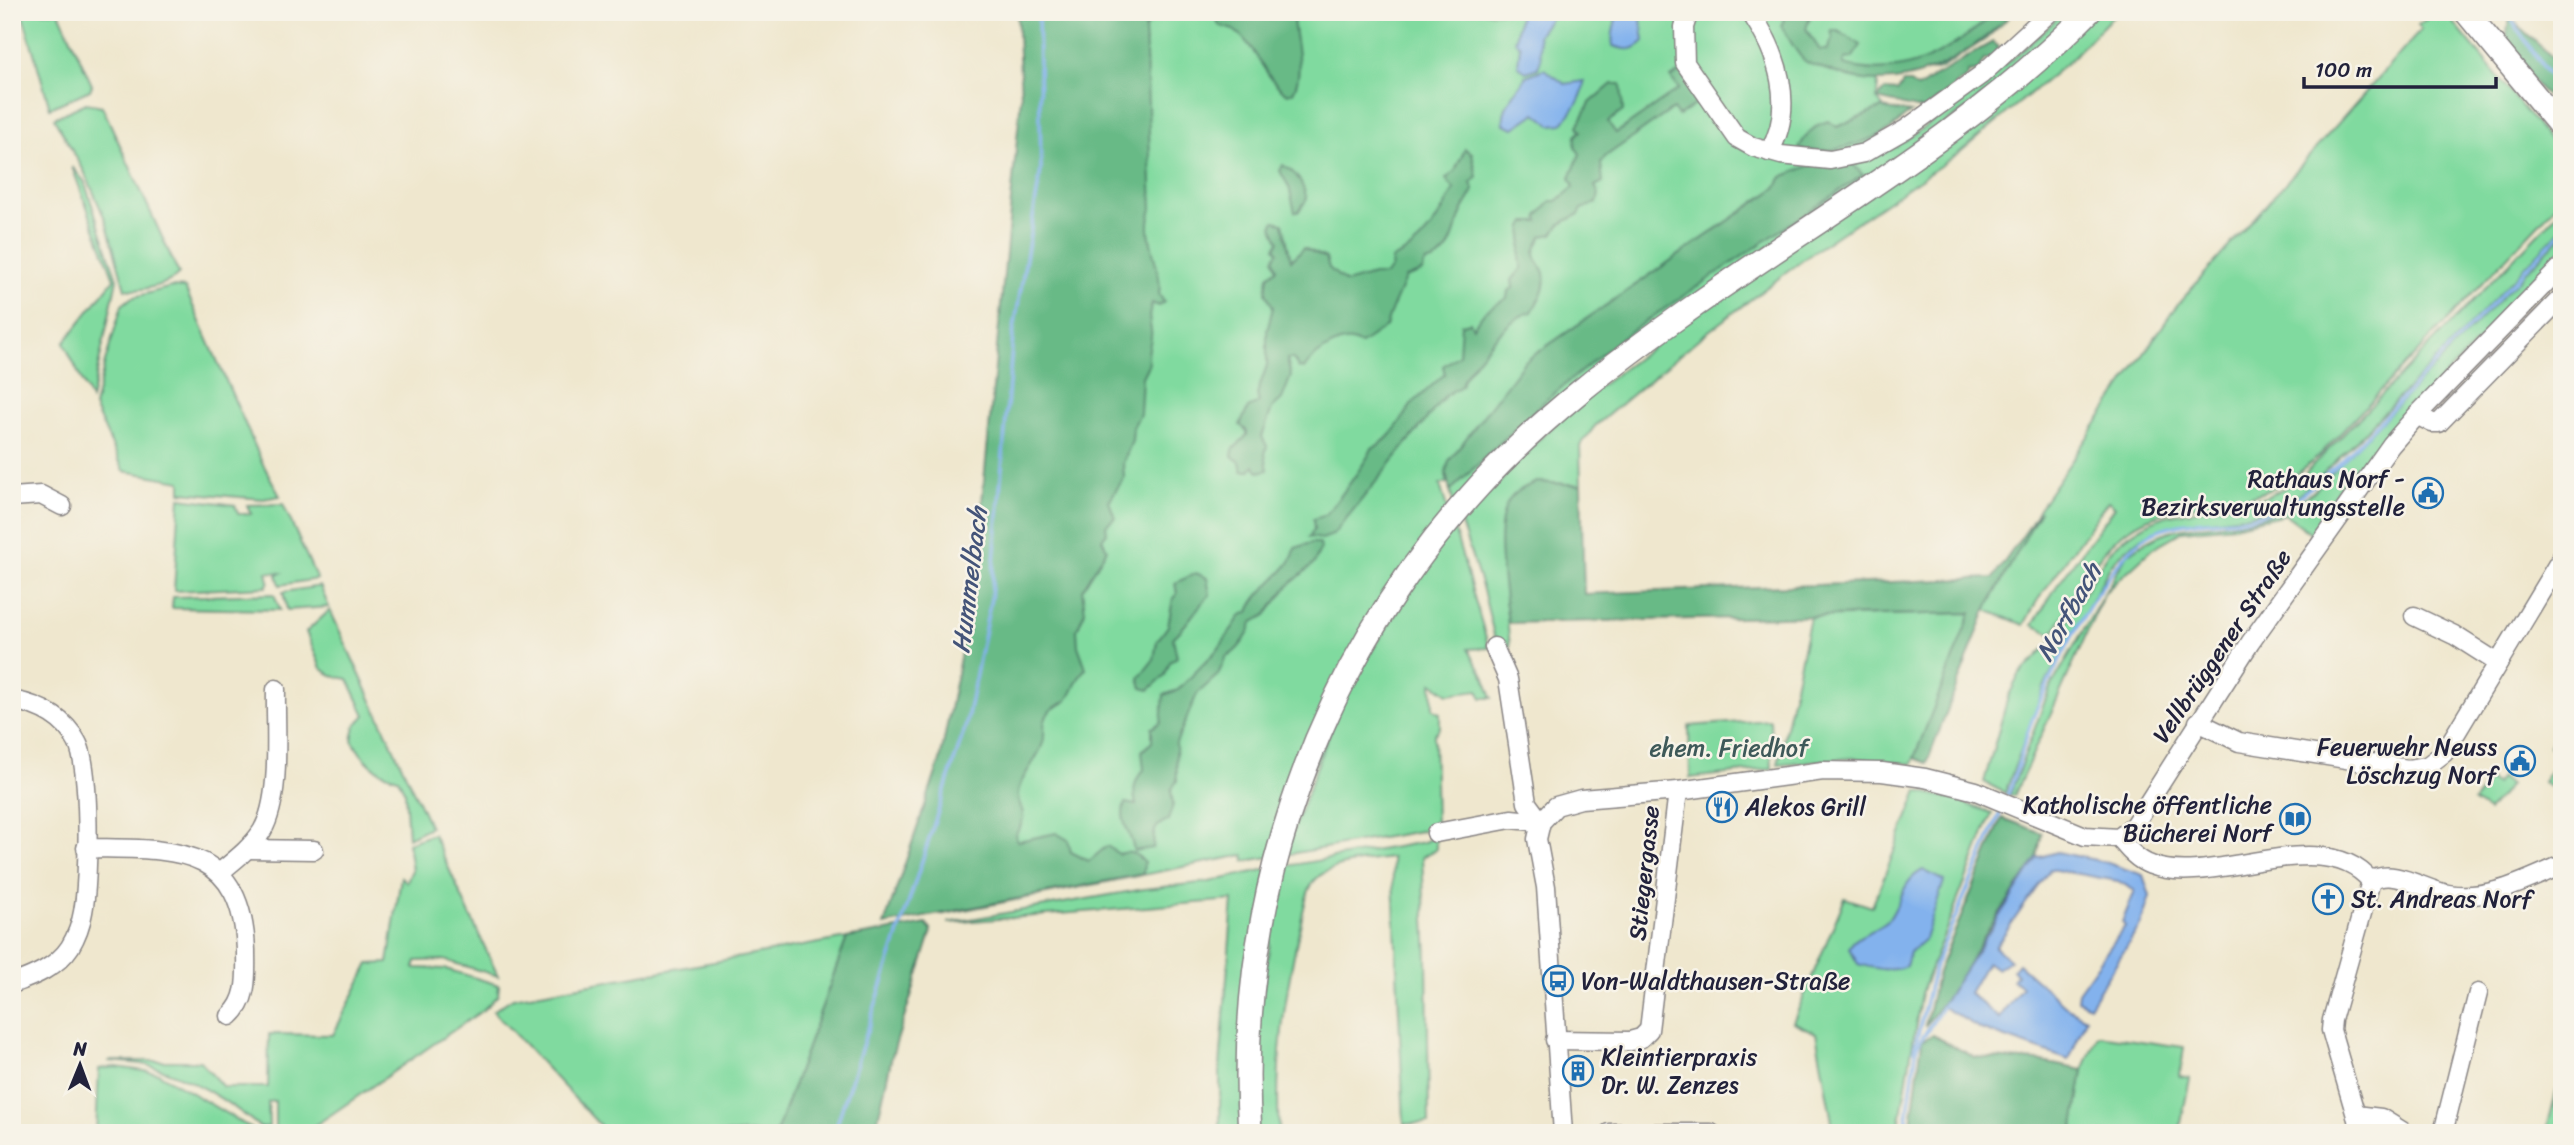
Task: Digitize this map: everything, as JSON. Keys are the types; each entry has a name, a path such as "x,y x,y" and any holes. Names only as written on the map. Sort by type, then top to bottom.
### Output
{"main road":[{"path":"1250,1133 1248,1068 1254,983 1266,904 1283,833 1311,750 1345,676 1382,612 1422,554 1479,485 1564,404 1692,307 1940,140 2030,68 2090,12"},
{"path":"2466,12 2562,128"}],"street":[{"path":"1689,12 1684,31 1688,71 1737,138 1769,152 1807,159 1837,160 1872,149 1972,82 2050,12"},
{"path":"1750,12 1764,32 1780,79 1781,117 1769,152"},
{"name":"Vellbrüggener Straße","path":"2119,838 2134,825 2198,722 2361,485 2417,415 2562,266"},
{"path":"2417,415 2432,424 2439,423 2562,297"},
{"path":"12,497 41,495 62,506"},
{"path":"2198,722 2223,737 2239,742 2407,769 2422,768 2444,752 2562,557"},
{"path":"2414,616 2454,635 2498,663"},
{"path":"1494,647 1508,679 1527,803 1545,816"},
{"path":"219,873 248,849 262,830 272,799 276,689"},
{"path":"12,700 37,706 58,718 79,744 85,775 86,848 83,912 70,947 45,970 12,984"},
{"path":"1436,833 1511,819 1545,816 1567,801 1678,791 1847,770 1925,778 2006,804 2085,836 2119,838 2136,856 2160,868 2180,870 2282,858 2327,858 2349,862 2371,881"},
{"name":"Stiegergasse","path":"1555,1040 1630,1041 1641,1038 1649,1030 1678,791"},
{"path":"1545,816 1538,844 1546,887 1563,1133"},
{"path":"86,848 171,851 192,856 219,873 236,895 245,928 244,994 240,1007 230,1016"},
{"path":"248,849 314,850"},
{"path":"2371,881 2387,875 2447,894 2484,894 2501,891 2562,865"},
{"path":"2361,1133 2331,1030 2371,881"},
{"path":"2443,1133 2479,993"},
{"path":"2356,1115 2382,1118 2405,1133"},
{"path":"1609,1133 1699,1132"}],"green space":[{"path":"22,12 59,12 92,85 90,90 50,108"},
{"path":"1017,12 1149,12 1153,19 1145,28 1152,209 1149,231 1160,285 1159,294 1164,302 1158,306 1152,303 1150,311 1149,363 1142,377 1140,414 1133,427 1132,441 1123,463 1124,478 1109,501 1115,518 1106,525 1107,533 1102,539 1107,549 1082,590 1085,611 1077,630 1078,646 1086,668 1067,700 1051,710 1047,716 1043,743 1020,785 1018,799 1023,819 1015,835 1018,841 1056,833 1068,840 1071,852 1089,861 1107,846 1119,854 1133,853 1144,862 1143,874 884,925 940,761 974,585 1021,97"},
{"path":"1110,12 2014,12 1986,39 1940,69 1878,81 1877,99 1883,107 1870,116 1881,140 1782,177 1776,188 1524,362 1446,473 1447,483 1440,485 1448,511 1418,549 1270,857 1245,861 1244,855 940,915"},
{"path":"1214,12 1297,12 1293,15 1299,64 1293,92 1288,94 1280,88 1243,38 1235,31 1219,25"},
{"path":"1787,12 1806,12 1810,17 1806,29 1820,50 1827,50 1833,38 1831,31 1838,31 1861,45 1852,58 1845,59 1844,65 1887,69 1908,66 1945,50 1996,12 2014,12 1975,45 1933,70 1886,81 1862,80 1805,61 1781,26"},
{"path":"2064,12 2080,12 1991,91 1695,298 1454,505 1450,491 1531,413 1582,369 1684,293 1862,176 1853,164 1874,157 1930,123 2022,50"},
{"path":"2099,12 2117,12 2068,62 1959,153 1819,248 1697,340 1595,426 1580,446 1581,485 1537,482 1502,564 1510,647 1501,647 1495,639 1483,590 1459,518 1571,408"},
{"path":"2436,12 2445,12 2562,156 2562,199 2320,455 2297,474 2278,486 2251,496 2171,511 2133,526 2115,540 2096,561 2052,634 2033,625 2058,584 2115,507 2108,501 2037,601 2024,625 1986,610 2038,510 2177,305 2421,30 2418,25"},
{"path":"2509,17 2554,59 2562,59 2562,114 2505,48"},
{"path":"1993,42 1999,47 1994,58 1984,60 1978,71 1968,72 1968,76 1924,110 1877,99 1885,90 1898,91 1903,83 1920,87"},
{"path":"1681,71 1701,98 1700,101 1678,116 1673,109 1606,156 1601,163 1603,182 1595,186 1599,194 1597,203 1582,209 1579,214 1559,225 1553,234 1542,236 1535,254 1545,279 1532,312 1513,321 1484,350 1461,386 1446,395 1333,535 1322,539 1309,537 1314,529 1313,519 1322,517 1327,512 1357,473 1372,448 1390,435 1412,404 1445,374 1443,366 1459,355 1461,324 1470,322 1473,327 1485,311 1507,298 1508,291 1513,288 1512,280 1522,268 1520,260 1523,226 1526,222 1539,222 1538,216 1551,201 1557,201 1574,187 1570,178 1580,154 1575,147 1576,136 1581,131 1578,126 1590,103 1612,84 1621,84 1623,111 1608,122 1616,133 1679,89 1671,78"},
{"path":"86,103 102,106 179,274 168,281 146,288 125,289 106,221 84,171 54,118"},
{"path":"1882,108 1911,113 1885,133 1854,145 1822,151 1799,149 1807,135 1819,125 1829,121 1837,127"},
{"path":"1465,149 1472,153 1477,177 1471,183 1474,190 1462,211 1446,251 1425,263 1422,272 1405,278 1386,327 1361,344 1345,341 1332,346 1304,369 1299,368 1293,359 1287,359 1291,376 1282,399 1272,408 1262,437 1267,446 1265,454 1268,470 1259,472 1254,465 1250,471 1242,471 1240,462 1232,456 1233,450 1247,435 1247,431 1240,425 1248,408 1259,403 1257,394 1267,365 1267,331 1273,307 1266,293 1268,276 1277,269 1274,259 1278,251 1275,247 1279,241 1272,226 1275,221 1283,223 1291,260 1304,248 1326,258 1329,268 1346,283 1373,275 1385,275 1391,269 1392,259 1413,247 1436,220 1454,189 1446,179 1455,171"},
{"path":"1813,164 1853,164 1863,175 1624,336 1539,406 1450,491 1446,473 1449,461 1524,362 1776,188 1782,177"},
{"path":"1283,165 1296,175 1307,199 1298,212 1295,212 1289,187 1280,171"},
{"path":"72,167 84,181 117,279 91,400 64,343 114,279"},
{"path":"2562,209 2562,228 2312,485 2266,510 2249,515 2174,525 2142,538 2127,549 2111,565 2045,685 2005,793 1984,782 2008,697 2019,675 2059,634 2108,553 2135,531 2165,516 2266,497 2299,480"},
{"path":"2562,235 2562,254 2396,426 2356,477 2349,473 2319,518 2322,520 2312,534 2285,514 2234,526 2183,531 2153,548 2106,591 2126,556 2154,537 2179,529 2258,518 2313,492"},
{"path":"171,287 185,288 262,462 280,496 263,499 181,492 181,481 124,471 94,407 105,362 122,305 131,298"},
{"path":"1537,482 1581,485 1584,594 1993,578 2040,511 1986,610 1927,763 1914,758 1971,613 1508,623 1501,559 1501,524 1510,499"},
{"path":"180,498 235,505 238,514 251,514 247,505 283,504 317,579 280,585 277,575 281,573 267,572 269,581 266,587 174,591"},
{"path":"1453,525 1489,648 1468,649 1484,676 1492,698 1482,698 1478,690 1448,694 1432,683 1433,709 1440,713 1440,727 1434,735 1436,826 1421,831 1284,855 1344,694"},
{"path":"1318,543 1321,548 1314,564 1288,586 1266,615 1252,623 1242,643 1226,657 1218,675 1197,694 1176,743 1177,781 1171,790 1173,805 1168,820 1156,828 1153,848 1134,851 1124,822 1123,810 1125,803 1136,805 1135,786 1144,770 1142,751 1152,742 1152,728 1161,722 1164,695 1178,690 1219,648 1241,615 1249,612 1259,595 1282,572 1295,548"},
{"path":"1196,573 1207,578 1210,595 1173,638 1177,657 1170,662 1165,675 1149,690 1142,688 1139,678 1154,659 1157,641 1168,626 1173,598 1177,594 1175,583"},
{"path":"320,586 329,607 287,610 283,592"},
{"path":"274,594 280,610 172,608 173,597"},
{"path":"2104,594 2014,796 2010,795 2049,690"},
{"path":"330,610 430,827 408,838 405,792 398,778 377,769 356,747 352,740 355,726 365,715 348,679 332,676 321,668 306,632"},
{"path":"1971,613 1912,764 1854,758 1778,764 1810,617"},
{"name":"ehem. Friedhof","path":"1770,720 1772,769 1690,778 1689,726"},
{"path":"2555,736 2562,741 2562,794 2543,782 2561,755 2549,746"},
{"path":"2500,778 2510,785 2488,811 2474,802 2489,780 2495,784"},
{"path":"1918,791 1953,799 1992,813 1921,993 1898,1133 1834,1133 1816,1033 1793,1022 1845,898 1872,907"},
{"path":"2002,818 2042,833 2037,858 1988,930 1953,989 1925,1026 1938,972"},
{"path":"433,834 498,976 444,960 416,961 414,968 446,969 499,985 498,995 483,1010 303,1133 275,1133 275,1101 268,1102 269,1127 261,1128 236,1108 192,1082 141,1064 108,1061 200,1061 223,1087 268,1087 269,1034 333,1035 369,964 388,963 401,877 407,882 412,870 408,843"},
{"path":"1436,836 1436,849 1422,857 1427,958 1429,1123 1404,1124 1392,858 1331,869 1312,885 1303,911 1285,1006 1278,1081 1279,1133 1257,1133 1255,1045 1281,867 1424,842"},
{"path":"1267,869 1244,1133 1221,1133 1220,1126 1220,1067 1233,900 948,923 1144,889 1209,882"},
{"path":"926,924 932,931 892,1056 875,1133 776,1133 847,938"},
{"path":"847,938 776,1133 607,1133 493,1011 513,998"},
{"path":"1932,1035 1974,1057 2038,1061 2083,1070 2073,1133 1910,1133 1922,1041"},
{"path":"2098,1035 2184,1047 2180,1076 2190,1078 2179,1133 2073,1133 2083,1070"},
{"path":"116,1067 158,1073 259,1133 96,1133 99,1069"},
{"path":"2562,1070 2562,1133 2545,1133 2547,1128"}],"water":[{"path":"1520,12 1555,12 1538,35 1541,59 1538,68 1526,72 1518,65 1520,46 1515,41"},
{"path":"1616,12 1640,12 1644,41 1636,47 1626,49 1613,46"},
{"path":"1544,69 1565,84 1584,81 1582,93 1574,109 1562,124 1551,125 1536,113 1514,128 1504,124 1505,110 1526,76"},
{"path":"2057,852 2105,862 2143,875 2150,896 2141,924 2089,1006 2077,1000 2078,992 2125,926 2122,922 2135,891 2118,881 2050,869 1995,947 2010,960 1997,969 1987,962 1969,993 1999,1018 2022,987 2013,980 2017,975 2013,970 2018,964 2069,1009 2086,1018 2069,1060 1983,1030 1941,1006 2037,858"},
{"path":"1923,870 1944,881 1925,939 1910,952 1906,966 1888,969 1858,964 1849,948 1853,942 1889,919 1906,885"}],"waterway":[{"name":"Hummelbach","path":"834,1133 966,725 991,598 1013,335 1041,170 1038,12"},
{"path":"2506,12 2557,87 2562,84"},
{"name":"Norfbach","path":"2007,796 2036,710 2071,638 2104,583 2139,542 2156,531 2178,524 2260,515 2286,504 2309,489 2341,462 2562,231"},
{"name":"Norfbach","path":"1905,1133 1917,1045 1914,1050 1935,965 2003,806"},
{"path":"1917,1046 1945,1003"}],"place":[{"name":"Rathaus Norf - Bezirksverwaltungsstelle","path":"2428,493"},
{"name":"Feuerwehr Neuss Löschzug Norf","path":"2520,761"},
{"name":"Alekos Grill","path":"1722,807"},
{"name":"Katholische öffentliche Bücherei Norf","path":"2295,819"},
{"name":"St. Andreas Norf","path":"2328,899"},
{"name":"Von-Waldthausen-Straße","path":"1558,981"},
{"name":"Kleintierpraxis Dr. W. Zenzes","path":"1578,1071"}]}
